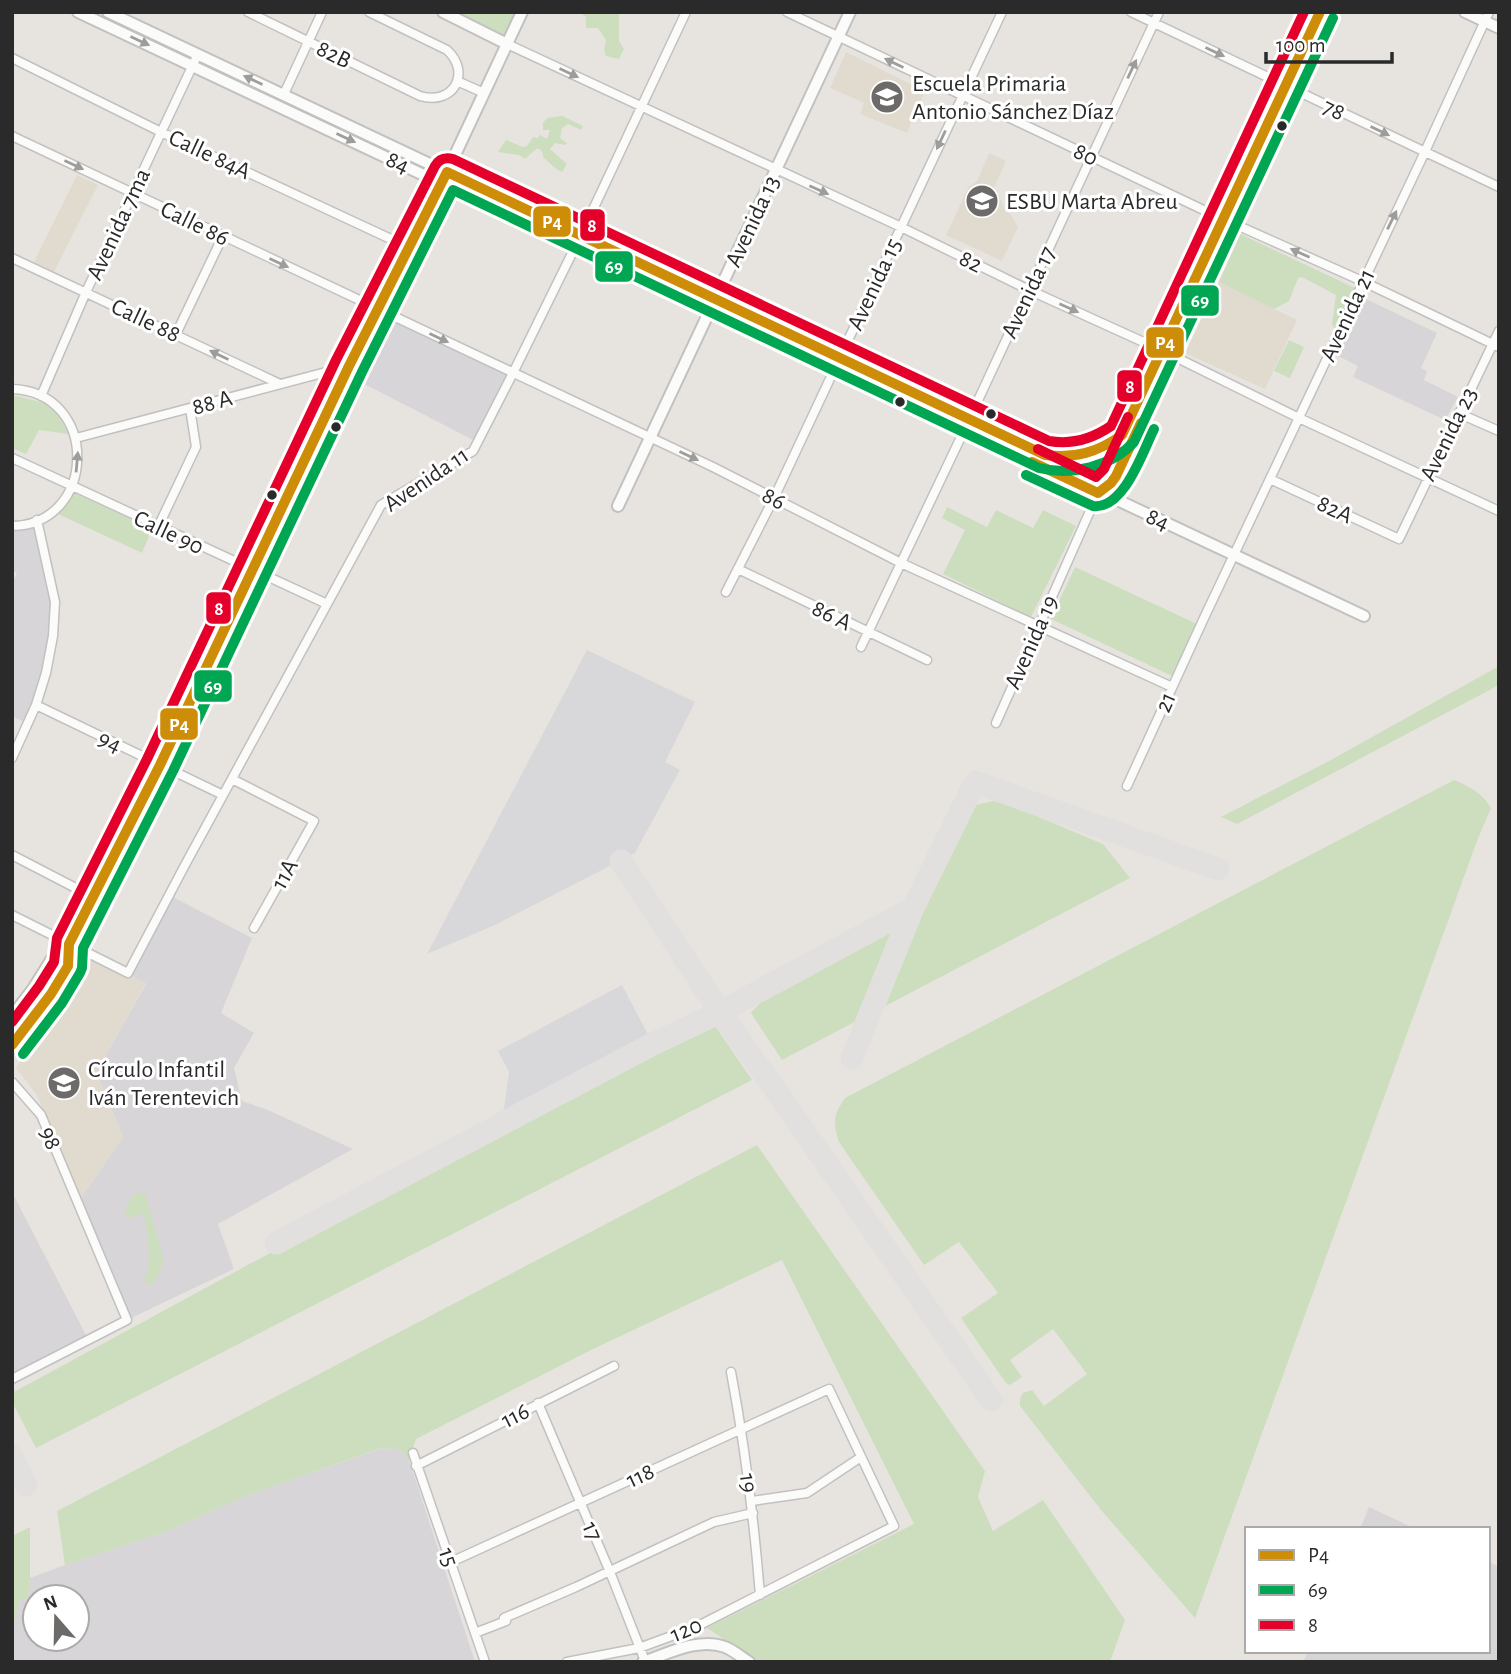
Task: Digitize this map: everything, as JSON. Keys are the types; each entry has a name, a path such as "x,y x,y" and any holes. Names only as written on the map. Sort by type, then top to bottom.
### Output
{"main road":[{"name":"84","path":"78,12 711,310 836,363 1101,487"},
{"name":"84","path":"108,12 133,17 198,54 716,299 836,363"},
{"name":"82","path":"443,12 507,44"},
{"path":"12,1016 53,957 69,944 93,897 160,765 349,366 442,183 522,12"},
{"name":"Avenida 13","path":"618,506 850,12"},
{"path":"1101,487 1161,350 1320,12"},
{"path":"1101,487 1111,483 1116,476 1334,12"},
{"path":"1465,12 1486,17 1499,28"},
{"name":"84","path":"967,425 1045,455 1101,487 1111,497 1365,613"},
{"path":"1045,455 1059,458 1087,454 1122,436"},
{"path":"12,1045 51,994 68,966 69,944"},
{"name":"120","path":"644,1661 682,1648 705,1644 724,1646 749,1662"}],"street":[{"name":"82B","path":"248,12 420,96 438,98 446,95 457,81"},
{"path":"284,94 322,12"},
{"path":"369,12 447,50 457,63 457,81 484,93"},
{"name":"Avenida 11","path":"69,944 128,973 381,505 472,451 581,235 686,12"},
{"name":"80","path":"787,12 1495,346"},
{"name":"Avenida 15","path":"726,592 774,498 1002,12"},
{"name":"78","path":"1131,12 1499,187"},
{"name":"Avenida 17","path":"868,632 1158,12"},
{"name":"Avenida 21","path":"1203,618 1486,17"},
{"name":"82","path":"507,44 901,227 1298,418 1499,511"},
{"name":"Avenida 7ma","path":"41,396 86,292 198,54"},
{"name":"Calle 84A","path":"12,58 162,132 408,247"},
{"name":"Calle 86","path":"12,136 377,309"},
{"path":"176,334 223,236"},
{"name":"Calle 88","path":"12,258 280,384"},
{"name":"86","path":"377,309 651,438 901,563 1172,687"},
{"name":"Avenida 23","path":"1399,539 1458,413 1495,346 1499,331"},
{"name":"88 A","path":"76,438 349,366"},
{"path":"12,389 22,389 41,396 56,406 68,421 76,438 78,454 77,471 72,486 57,506 37,520 12,526"},
{"path":"158,527 196,447 190,408"},
{"path":"1458,413 1499,431"},
{"name":"Calle 90","path":"12,458 327,604"},
{"name":"82A","path":"1270,479 1399,539"},
{"name":"Avenida 19","path":"996,723 1101,487"},
{"path":"13,755 36,705 53,636 55,602 37,520"},
{"name":"86 A","path":"738,569 927,660"},
{"name":"21","path":"1127,786 1203,618"},
{"path":"861,647 868,632"},
{"name":"94","path":"36,705 223,795"},
{"name":"11A","path":"232,779 314,821 254,928"},
{"path":"12,855 93,897"},
{"path":"12,915 69,944"},
{"name":"98","path":"12,1082 41,1115 127,1320 12,1379"},
{"name":"116","path":"416,1465 614,1366"},
{"name":"19","path":"731,1372 752,1502 761,1595"},
{"name":"118","path":"451,1562 829,1389 861,1457"},
{"name":"17","path":"538,1403 610,1572 644,1661"},
{"name":"15","path":"413,1453 485,1662"},
{"path":"752,1502 807,1493 861,1457"},
{"name":"120","path":"567,1662 639,1648 696,1627 894,1526 861,1457"},
{"path":"475,1633 506,1621 504,1618 610,1572 714,1522 753,1513"}],"shaded area":[{"name":"Escuela Primaria Antonio Sánchez Díaz","path":"846,52 925,91 907,133 860,114 864,103 830,88"},
{"name":"ESBU Marta Abreu","path":"989,153 1006,161 992,192 999,195 1004,208 1018,227 1002,261 946,235 969,186 977,181"},
{"path":"77,175 98,185 54,272 34,262"},
{"path":"1219,282 1297,320 1265,389 1185,353"},
{"path":"1362,297 1437,333 1421,368 1427,371 1424,380 1458,397 1445,420 1353,377 1358,366 1334,354"},
{"path":"377,309 513,373 477,442 345,374"},
{"path":"37,520 55,602 46,673 26,723 12,716 12,583 17,573 12,570 12,526"},
{"path":"587,650 695,702 665,762 680,770 635,853 495,925 427,954"},
{"path":"169,895 252,938 221,1013 254,1033 234,1068 242,1101 353,1149 218,1224 234,1269 127,1320 78,1202 123,1137 96,1072 146,984 128,973"},
{"name":"Círculo Infantil Iván Terentevich","path":"89,954 146,983 96,1072 123,1137 78,1202 37,1095 16,1068"},
{"path":"622,985 653,1044 502,1124 509,1072 498,1051"},
{"path":"12,1192 87,1337 12,1375"},
{"path":"382,1448 399,1449 409,1460 475,1662 12,1662 12,1621 21,1599 21,1653 91,1653 91,1583 30,1583 30,1578 167,1531 246,1496"},
{"path":"1369,1507 1412,1527 1361,1527"},
{"path":"1490,1563 1496,1565 1499,1572 1499,1662 1303,1662 1307,1653 1490,1653"}],"green space":[{"path":"443,12 522,12 507,44"},
{"path":"579,12 619,12 619,41 624,49 619,59 606,56 606,40 598,28 586,28 586,17"},
{"path":"199,60 439,173 437,175 197,64"},
{"path":"562,116 583,126 581,130 568,124 562,128 560,138 567,143 555,143 550,149 567,164 562,172 543,157 540,149 536,149 525,159 519,155 498,152 506,140 523,147 527,146 533,137 538,138 540,135 547,139 550,130 543,130 543,123 547,118"},
{"path":"1240,234 1355,288 1336,330 1332,325 1336,295 1302,277 1298,278 1289,301 1274,309 1219,282"},
{"path":"1289,340 1304,347 1290,378 1274,371"},
{"path":"12,396 45,403 58,415 69,434 39,430 26,454 12,448"},
{"path":"1122,435 1100,482 1059,458 1075,457"},
{"path":"74,493 152,529 142,553 56,513"},
{"path":"947,507 987,527 996,510 1033,528 1043,510 1076,526 1031,617 943,574 965,530 942,518"},
{"path":"1075,567 1197,624 1172,676 1051,619"},
{"path":"1499,666 1499,685 1237,824 1221,817 1331,760"},
{"path":"1454,780 1476,791 1491,808 1195,1618 1101,1510 1020,1406 1023,1393 1032,1390 1044,1406 1087,1374 1053,1329 1010,1360 1022,1377 1010,1385 1006,1383 961,1318 998,1293 959,1242 924,1265 839,1142 836,1114 845,1098"},
{"path":"998,800 1103,844 1130,878 782,1060 751,1013 770,992 926,905 968,813 976,805"},
{"path":"55,963 61,965 54,983 12,1037 12,1025 41,988"},
{"path":"713,1023 752,1080 36,1448 12,1402 12,1393 410,1177"},
{"path":"757,1145 985,1471 978,1497 993,1531 1043,1500 1125,1620 1110,1662 758,1662 707,1628 914,1524 782,1260 591,1350 416,1439 409,1460 399,1449 381,1448 246,1496 167,1531 65,1565 57,1511"},
{"path":"145,1193 163,1257 162,1267 153,1285 145,1283 149,1259 144,1213 127,1218 125,1213 132,1195"},
{"path":"30,1527 30,1583 21,1583 21,1599 14,1622 12,1621 12,1536"}],"taxiway":[{"path":"852,1058 913,908 975,782 1218,869"},
{"path":"621,861 720,1012 991,1400"},
{"path":"276,1243 653,1044 720,1012 913,908"},
{"path":"12,1456 26,1485"}],"transit line":[{"name":"8","path":"12,1022 54,962 57,938 147,759 336,360 438,162 445,158 453,159 1049,441 1074,441 1089,438 1111,426 1304,12"},
{"name":"P4","path":"12,1045 51,994 68,966 69,944 160,765 349,366 447,172 1045,455 1076,455 1095,450 1122,435 1320,12"},
{"name":"69","path":"23,1054 62,1003 80,973 83,948 173,771 362,372 453,190 1039,468 1077,470 1114,458 1134,442 1333,18"},
{"name":"8","path":"1038,449 1096,477 1104,469 1128,417"},
{"name":"P4","path":"1032,462 1098,493 1116,476 1141,423"},
{"name":"69","path":"1026,475 1093,506 1104,505 1114,499 1131,477 1154,429"}],"place":[{"name":"Escuela Primaria Antonio Sánchez Díaz","path":"887,97"},
{"name":"ESBU Marta Abreu","path":"982,201"},
{"name":"Círculo Infantil Iván Terentevich","path":"64,1083"}]}
